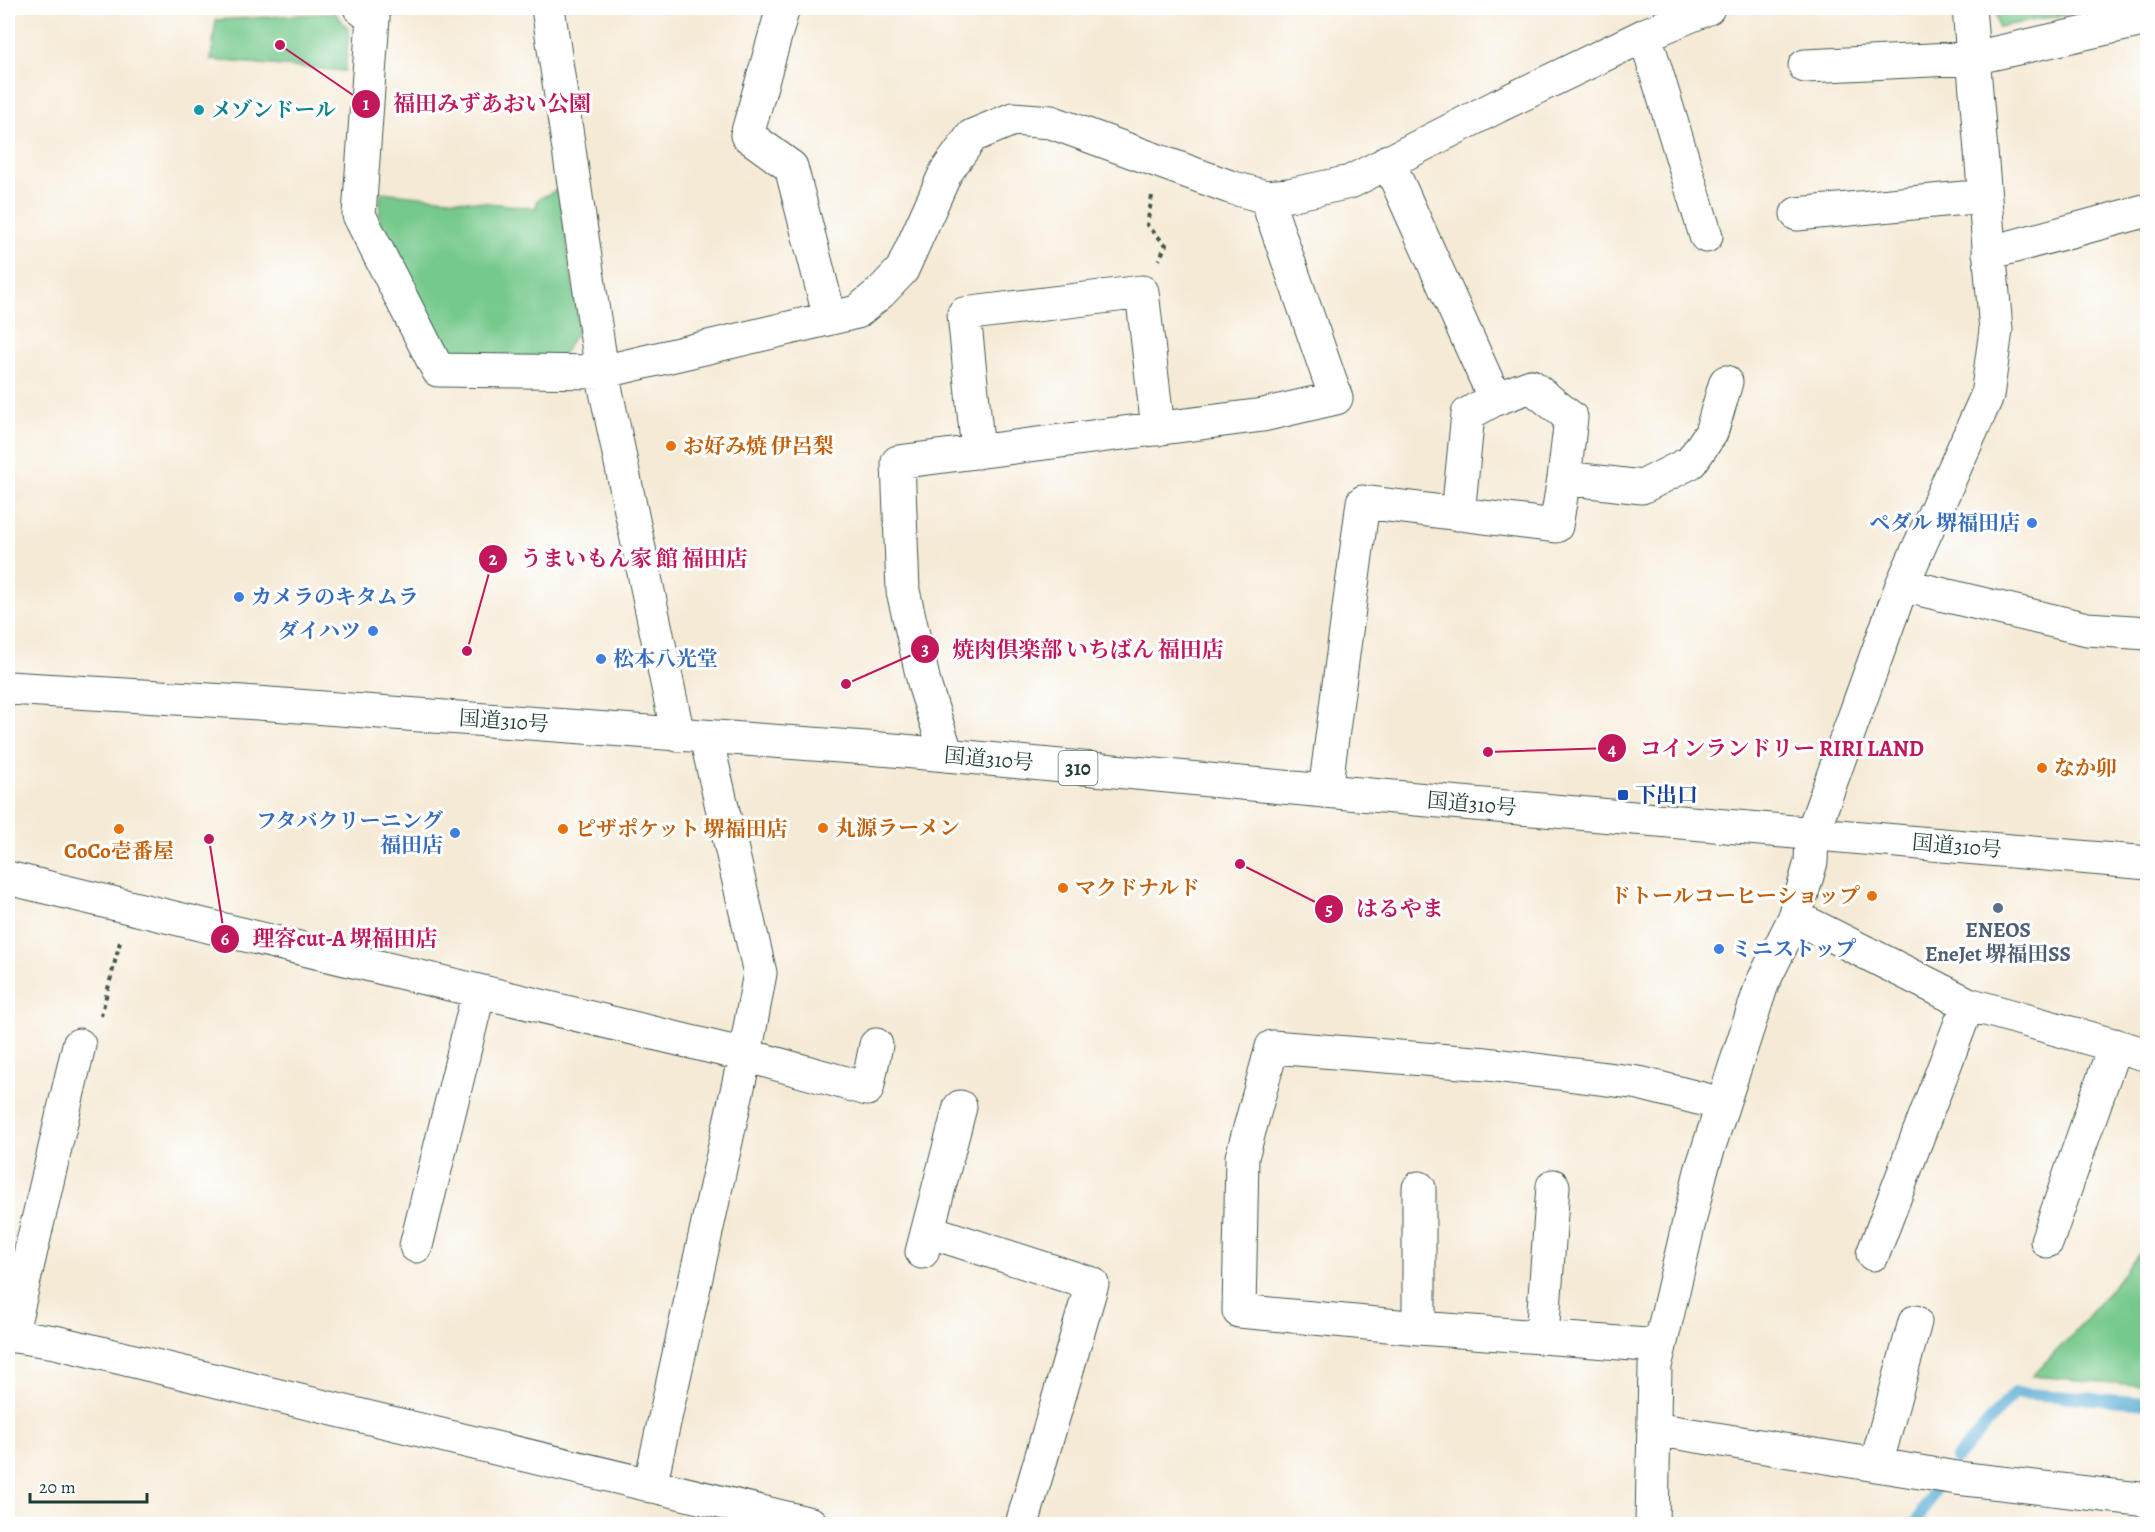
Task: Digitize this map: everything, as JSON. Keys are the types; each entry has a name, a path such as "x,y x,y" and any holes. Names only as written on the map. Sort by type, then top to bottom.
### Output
{"main road":[{"path":"360,8 373,18 359,215 438,370 602,372 857,312 902,270 946,172 972,136 1013,119 1051,122 1230,187 1266,197 1289,195 1350,182 1645,35 1708,8"},
{"path":"548,8 602,372 692,736 760,973 745,1055 650,1486"},
{"path":"783,8 747,135 791,167 830,318"},
{"path":"1652,1524 1655,1366 1701,1171 1762,984 1795,917 1811,862 1812,834 1902,585 1987,396 1996,330 1969,8"},
{"path":"1805,66 1973,58 2148,19"},
{"path":"1645,35 1706,236"},
{"path":"1389,161 1495,399"},
{"path":"1797,214 1985,196"},
{"path":"947,755 925,687 903,591 898,462 1263,415 1336,398 1266,197"},
{"path":"1989,253 2148,210"},
{"path":"978,452 964,314 1142,292 1158,429"},
{"path":"1564,478 1642,487 1691,462 1711,433 1726,382"},
{"path":"1325,791 1363,502 1458,514 1556,526 1571,418 1531,386 1495,399 1468,414 1458,514"},
{"path":"1902,585 2087,629 2148,633"},
{"name":"国道310号","path":"8,688 243,702 947,755 1325,791 2148,863"},
{"path":"8,878 745,1055 867,1089 876,1045"},
{"path":"1795,917 1968,1004 2148,1055"},
{"path":"416,1246 479,991"},
{"path":"1873,1254 1968,1004"},
{"path":"79,1045 10,1335 55,1342 811,1524"},
{"path":"2047,1241 2115,1045"},
{"path":"1660,1346 1419,1328 1239,1311 1242,1157 1272,1047 1487,1064 1628,1082 1722,1104"},
{"path":"960,1107 925,1241 1092,1284 1022,1524"},
{"path":"1542,1337 1553,1186"},
{"path":"1419,1188 1419,1328"},
{"path":"1876,1465 1915,1322"},
{"path":"1654,1429 1957,1478 2148,1500"}],"path":[{"path":"1142,292 1166,245 1147,225 1159,161"},
{"path":"79,1045 96,1035 129,907"}],"green space":[{"path":"1996,8 2098,8 1998,27"},
{"path":"335,13 349,30 345,71 211,60 216,20"},
{"path":"559,189 579,328 561,358 457,355 437,341 379,220 381,192 536,208 537,200"},
{"path":"2147,1244 2147,1386 2032,1376 2078,1329"}],"waterway":[{"path":"1956,1459 2014,1393 2148,1403"},
{"path":"1915,1524 1935,1489"}],"place":[{"name":"福田みずあおい公園","path":"280,45"},
{"name":"メゾンドール","path":"199,110"},
{"name":"お好み焼 伊呂梨","path":"671,446"},
{"name":"ペダル 堺福田店","path":"2032,523"},
{"name":"カメラのキタムラ","path":"239,597"},
{"name":"ダイハツ","path":"373,631"},
{"name":"うまいもん家 館 福田店","path":"467,651"},
{"name":"松本八光堂","path":"601,659"},
{"name":"焼肉倶楽部 いちばん 福田店","path":"846,684"},
{"name":"コインランドリー RIRI LAND","path":"1488,752"},
{"name":"なか卯","path":"2042,768"},
{"name":"下出口","path":"1623,795"},
{"name":"丸源ラーメン","path":"823,828"},
{"name":"CoCo壱番屋","path":"119,829"},
{"name":"ピザポケット 堺福田店","path":"563,829"},
{"name":"フタバクリーニング 福田店","path":"455,833"},
{"name":"理容cut-A 堺福田店","path":"209,839"},
{"name":"はるやま","path":"1240,864"},
{"name":"マクドナルド","path":"1063,888"},
{"name":"ドトールコーヒーショップ","path":"1872,896"},
{"name":"ENEOS EneJet 堺福田SS","path":"1998,908"},
{"name":"ミニストップ","path":"1719,949"}]}
